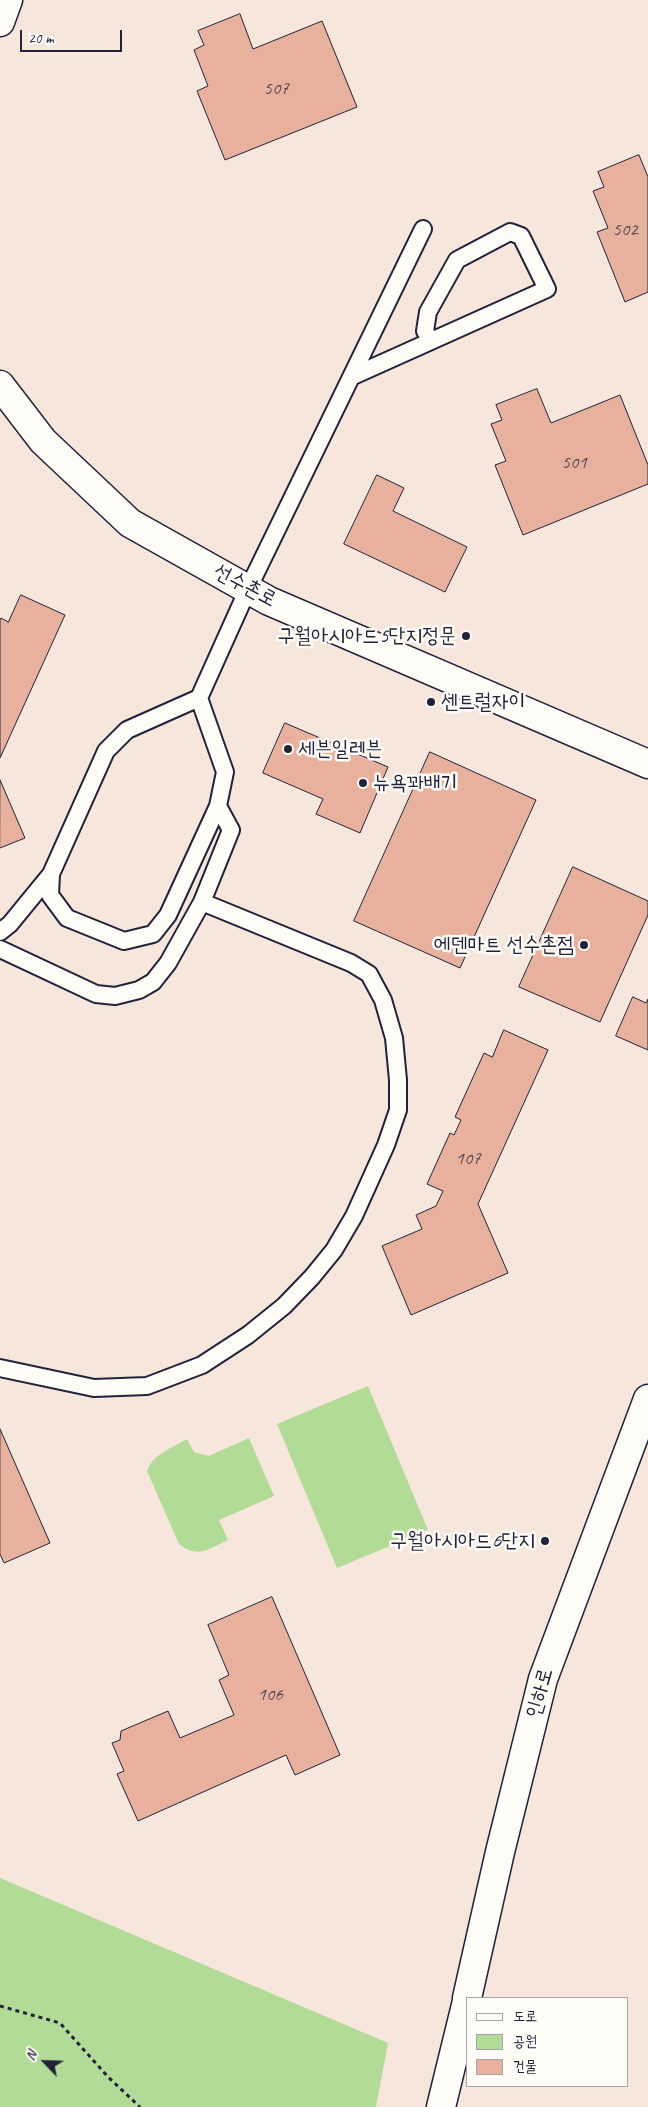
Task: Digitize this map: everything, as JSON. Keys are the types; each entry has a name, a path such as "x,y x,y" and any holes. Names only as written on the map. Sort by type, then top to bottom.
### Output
{"street":[{"path":"0,22 8,0"},
{"name":"선수촌로","path":"0,385 43,441 130,523 269,601 648,764"},
{"name":"인하로","path":"468,1997 500,1852 543,1679 648,1399"},
{"name":"인하로","path":"441,2107 466,2004"}],"lane":[{"path":"0,932 10,924 51,874 106,752 127,730 199,698 248,589 423,229"},
{"path":"350,377 431,341 547,289 521,236 510,232 457,260 428,312 425,331 431,341"},
{"path":"51,874 50,895 67,918 124,941 152,934 168,914 218,806 225,772 199,698"},
{"path":"0,949 96,994 115,996 139,990 153,982 168,963 202,902 231,830 218,806"},
{"path":"0,1368 94,1388 147,1386 202,1365 248,1335 284,1306 312,1277 334,1250 354,1216 386,1145 398,1110 398,1080 394,1038 383,1000 369,974 351,963 202,902"}],"path":[{"path":"0,2006 60,2023 108,2076 140,2107"}],"green space":[{"path":"368,1386 428,1530 337,1568 277,1424"},
{"path":"249,1438 274,1496 219,1520 228,1540 203,1551 198,1552 186,1549 179,1544 147,1471 150,1465 158,1456 187,1439 194,1452 209,1456"},
{"path":"0,1878 388,2043 376,2107 0,2107"}],"building":[{"path":"240,14 253,49 322,21 357,107 225,160 197,91 208,86 194,50 204,45 198,31"},
{"path":"639,155 648,177 648,292 625,302 597,232 608,228 593,191 604,187 598,172"},
{"path":"537,389 551,423 620,395 648,465 648,484 523,535 495,465 506,461 491,424 502,420 496,405"},
{"path":"377,475 404,488 393,511 467,547 445,592 344,544"},
{"path":"21,595 65,615 0,758 0,620 1,618 8,622"},
{"path":"285,723 388,767 360,833 316,814 323,799 263,773"},
{"path":"430,752 536,800 460,968 354,921"},
{"path":"0,780 25,838 0,848"},
{"path":"573,867 648,901 648,915 600,1022 519,987"},
{"path":"633,997 646,1003 648,999 648,1050 616,1036"},
{"path":"504,1030 548,1050 478,1204 508,1273 411,1315 382,1246 422,1229 416,1215 436,1206 443,1191 427,1184 450,1133 454,1135 461,1120 455,1117 484,1053 492,1057"},
{"path":"0,1429 50,1543 4,1563 0,1554"},
{"path":"272,1597 340,1755 295,1775 286,1755 138,1821 117,1774 124,1771 112,1743 120,1740 121,1731 168,1711 180,1738 234,1715 219,1680 229,1675 208,1625"}],"place":[{"name":"구월아시아드5단지정문","path":"466,636"},
{"name":"센트럴자이","path":"431,702"},
{"name":"세븐일레븐","path":"288,749"},
{"name":"뉴욕꽈배기","path":"363,783"},
{"name":"에덴마트 선수촌점","path":"584,945"},
{"name":"구월아시아드6단지","path":"545,1541"}]}
